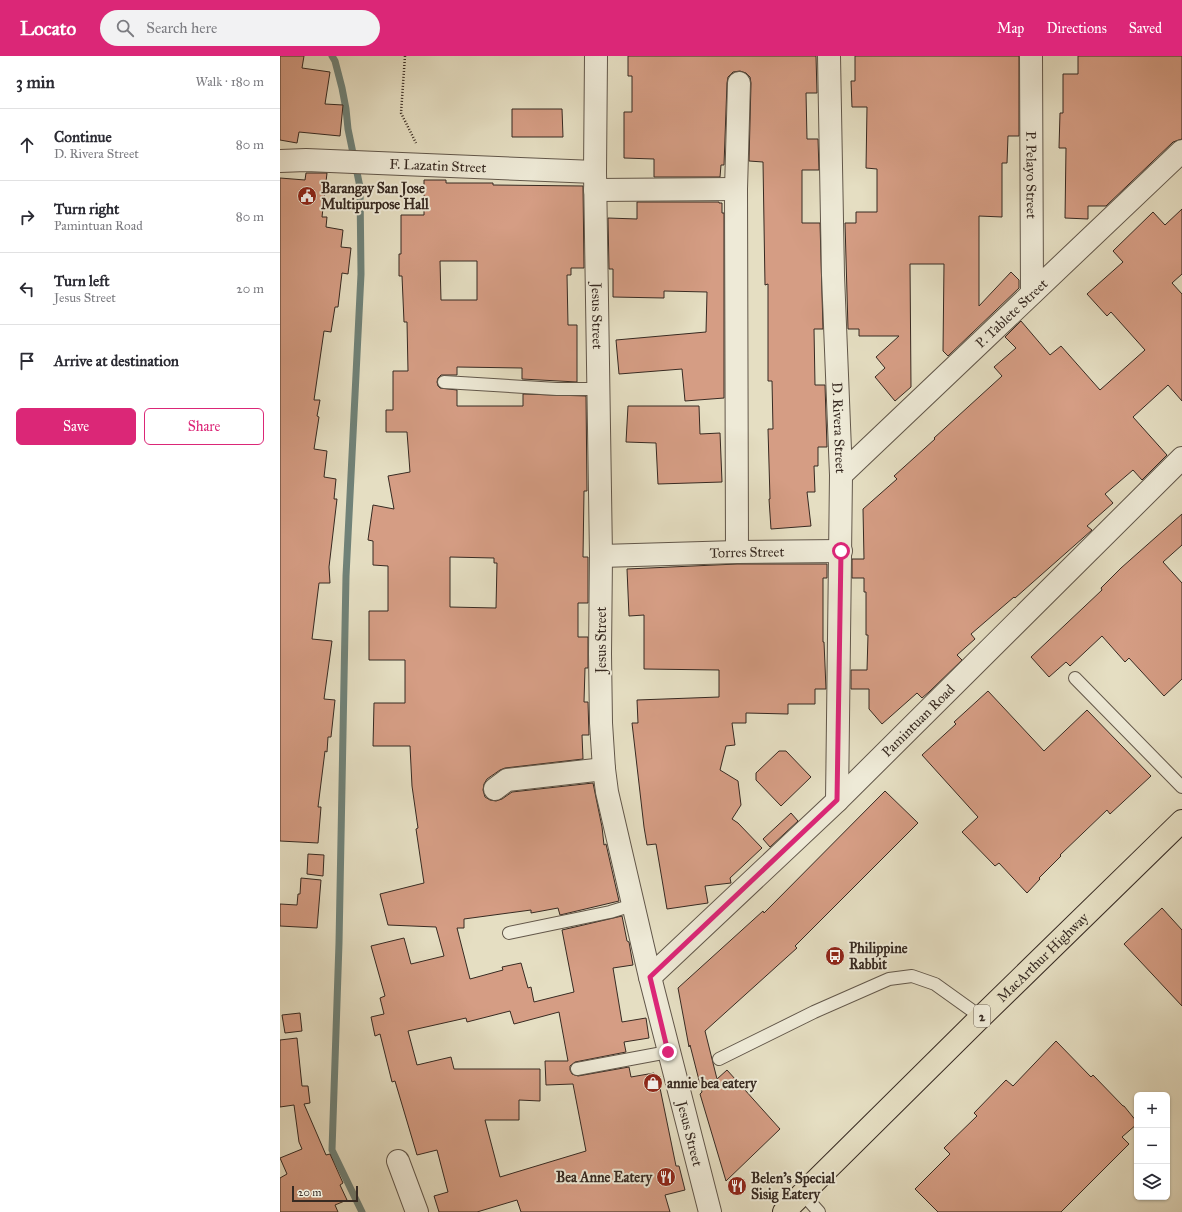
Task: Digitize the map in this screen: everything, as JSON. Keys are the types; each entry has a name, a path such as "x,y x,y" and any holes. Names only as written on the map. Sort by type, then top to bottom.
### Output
{"highway":[{"name":"MacArthur Highway","path":"784,1212 1182,821"}],"street":[{"name":"Jesus Street","path":"596,56 595,181 601,556 600,654 604,769 607,792 650,977 710,1212"},
{"name":"D. Rivera Street","path":"829,56 833,275 841,476 837,800"},
{"name":"P. Pelayo Street","path":"1031,56 1032,293"},
{"path":"737,552 736,189 739,83"},
{"name":"P. Tablete Street","path":"841,476 1182,152"},
{"name":"F. Lazatin Street","path":"280,161 306,160 416,165 595,181 736,189"},
{"name":"Pamintuan Road","path":"650,977 837,800 1182,458"},
{"name":"Torres Street","path":"601,556 841,551"},
{"path":"496,789 507,780 604,769"},
{"path":"398,1161 417,1212"}],"lane":[{"path":"444,382 557,389 599,389"},
{"path":"1075,678 1182,787"},
{"path":"509,933 610,912 633,905"},
{"path":"719,1059 814,1012 889,979 912,976 935,984 981,1017"},
{"path":"577,1069 668,1052"},
{"path":"803,1194 819,1212"}],"path":[{"path":"405,56 401,112 416,165"}],"building":[{"path":"280,56 304,56 302,68 330,72 325,104 343,105 340,136 299,132 297,143 280,140"},
{"path":"628,56 816,56 817,93 806,93 807,139 818,139 819,170 802,170 802,223 820,223 823,329 814,329 815,385 825,385 827,447 818,447 818,466 814,466 815,492 807,492 811,526 771,529 768,429 773,429 772,381 768,381 768,284 765,285 763,162 749,161 750,77 746,73 740,71 733,72 728,77 724,165 721,165 720,177 654,177 654,159 624,158 624,112 632,112 632,76 628,76"},
{"path":"855,56 1019,56 1019,136 1008,136 1007,163 1002,163 1002,217 979,216 979,306 1011,272 1019,280 1019,288 948,356 943,351 944,264 910,264 911,387 895,401 875,377 885,368 876,357 899,336 859,336 859,329 848,329 845,223 856,223 856,212 877,212 877,169 866,168 867,107 852,107 851,81 855,81"},
{"path":"1078,56 1182,56 1182,139 1173,142 1106,206 1088,206 1088,219 1065,218 1066,148 1059,148 1060,113 1063,113 1063,74 1078,74"},
{"path":"512,109 562,109 563,137 512,137"},
{"path":"306,173 327,173 322,217 327,217 326,227 343,230 341,247 351,248 348,274 342,273 338,307 335,307 331,332 324,331 314,400 320,400 314,449 327,451 324,477 336,479 334,499 337,499 329,567 330,583 319,583 312,639 332,641 324,699 335,700 331,737 328,737 327,752 325,751 318,807 321,807 318,843 280,841 280,178 305,180"},
{"path":"424,180 446,180 446,183 493,183 493,185 583,186 584,268 571,268 571,275 567,275 568,325 577,325 577,382 522,379 522,368 457,367 457,375 441,375 437,382 440,388 457,390 457,406 523,406 523,394 586,396 587,491 584,491 583,557 588,557 588,603 578,603 578,637 588,637 588,668 585,668 584,702 588,702 589,735 582,735 583,759 505,768 487,779 483,790 485,797 496,801 512,792 593,783 604,845 606,844 619,901 560,915 558,908 531,913 531,910 464,919 464,928 457,928 470,979 503,970 502,967 521,963 528,988 531,987 534,1002 574,992 562,930 622,916 633,965 613,968 622,1022 646,1018 649,1038 624,1042 626,1052 575,1062 570,1066 570,1070 572,1074 578,1076 629,1067 631,1077 654,1073 657,1089 660,1088 676,1166 679,1166 685,1190 665,1195 670,1212 521,1212 517,1200 477,1212 439,1212 434,1196 448,1192 437,1150 417,1155 395,1081 392,1082 380,1034 375,1036 371,1017 384,1014 380,998 385,996 371,946 404,938 411,964 444,956 436,927 388,925 380,894 424,883 416,829 418,828 412,786 410,746 373,746 374,703 405,703 405,660 369,660 369,611 388,611 388,566 373,565 373,541 368,540 373,505 394,509 388,476 410,472 407,432 386,432 386,410 393,410 393,371 408,371 407,322 404,322 402,276 399,276 399,254 401,254 401,215 424,215","holes":["440,261 477,261 477,300 441,300","450,557 494,558 494,563 497,563 496,608 450,607","510,1011 514,1024 559,1012 568,1061 545,1061 546,1085 573,1084 586,1151 500,1177 485,1120 519,1120 519,1100 540,1101 540,1069 454,1069 451,1057 417,1065 408,1031 466,1018 467,1022"]},
{"path":"637,202 722,203 722,213 724,213 724,398 685,401 682,369 619,374 616,340 706,332 707,292 664,291 664,298 613,297 613,269 609,269 608,218 637,219"},
{"path":"1182,209 1182,274 1172,283 1182,294 1182,401 1168,385 1133,417 1167,455 1142,480 1133,470 1105,494 1113,503 1087,526 1092,530 1015,598 1014,597 971,634 975,639 957,655 962,660 929,692 922,698 917,693 882,724 869,709 869,689 851,689 851,670 867,670 868,635 866,635 866,592 864,592 864,578 852,578 852,559 864,559 863,509 897,479 894,476 1002,376 994,367 1016,348 1005,337 1021,321 1050,355 1061,346 1100,390 1145,350 1111,312 1107,316 1087,294 1123,262 1113,251 1153,212 1165,225"},
{"path":"628,406 699,406 700,434 720,433 722,482 658,484 656,443 626,442"},
{"path":"1182,514 1182,545 1163,562 1182,583 1182,679 1164,696 1129,658 1125,662 1102,636 1070,666 1066,662 1049,677 1031,657 1102,590 1101,588 1121,568"},
{"path":"737,564 827,564 827,578 823,578 823,642 826,689 815,689 815,704 788,704 788,714 746,713 746,723 732,723 735,745 726,746 720,770 738,781 741,805 732,819 738,823 762,848 730,878 731,883 705,886 708,903 667,909 656,844 647,845 644,827 632,723 638,723 637,700 719,697 719,670 644,669 644,615 629,616 627,569"},
{"path":"988,691 1044,751 1087,710 1151,776 1110,814 1107,810 1060,855 1061,856 1039,878 1040,879 1027,893 999,863 995,866 962,832 978,817 922,755 956,724 954,722"},
{"path":"779,751 786,751 811,777 781,806 756,780 756,773"},
{"path":"885,791 918,823 795,946 797,948 705,1031 717,1079 727,1070 780,1129 726,1181 700,1094 702,1092 690,1045 689,1047 678,988 763,911 764,913"},
{"path":"791,813 798,821 770,847 763,839"},
{"path":"308,854 324,855 323,876 307,874"},
{"path":"301,878 321,880 317,928 280,926 280,904 297,905 298,894 300,894"},
{"path":"1162,908 1182,930 1182,1006 1124,944"},
{"path":"300,1013 302,1031 285,1033 282,1015"},
{"path":"297,1038 302,1086 308,1086 310,1103 304,1104 326,1155 330,1154 343,1183 340,1185 347,1200 335,1205 338,1212 280,1212 280,1178 287,1174 280,1158 302,1149 299,1142 294,1105 280,1107 280,1040"},
{"path":"1056,1041 1091,1077 1093,1075 1134,1118 1134,1127 1122,1137 1129,1144 1061,1212 938,1212 915,1189 950,1154 944,1148 977,1116 974,1113 1006,1080 1013,1086"}],"waterway":[{"path":"332,56 335,61 342,88 348,129 360,187 361,274 346,576 339,943 332,1150 362,1212"}],"place":[{"name":"Barangay San Jose Multipurpose Hall","path":"307,196"},
{"name":"Philippine Rabbit","path":"835,956"},
{"name":"annie bea eatery","path":"653,1083"},
{"name":"Bea Anne Eatery","path":"666,1177"},
{"name":"Belen's Special Sisig Eatery","path":"737,1186"}],"route":[{"path":"668,1052 650,977 837,800 841,551"}]}
